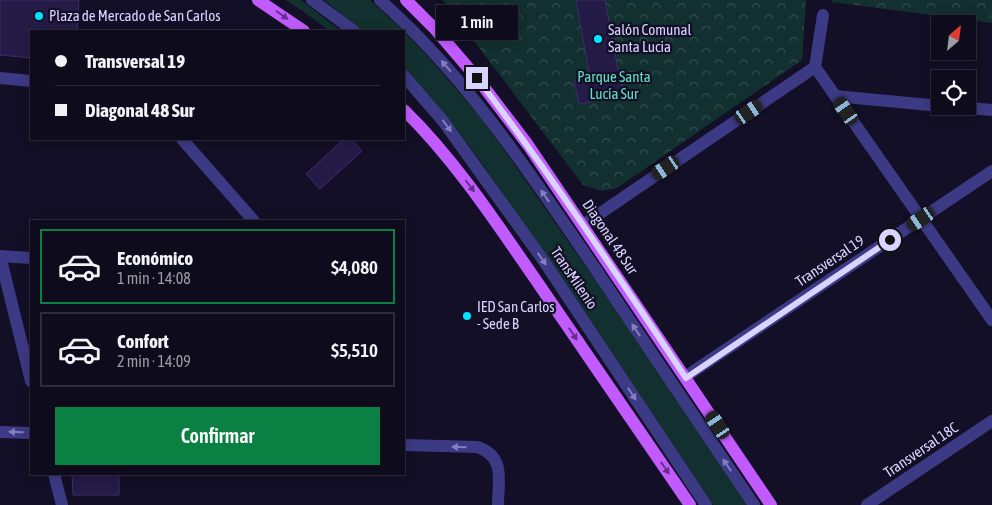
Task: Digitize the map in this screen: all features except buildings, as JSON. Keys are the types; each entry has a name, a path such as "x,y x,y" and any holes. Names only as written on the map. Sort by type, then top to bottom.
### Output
{"main road":[{"path":"258,0 303,30"},
{"name":"Diagonal 48 Sur","path":"406,0 435,29 477,78 528,146 771,505"},
{"path":"405,111 429,134 494,219 690,505"}],"street":[{"path":"312,0 353,30"},
{"name":"TransMilenio","path":"380,0 424,41 474,98 571,233 754,505"},
{"path":"823,16 815,67 992,320"},
{"path":"583,225 815,67"},
{"name":"TransMilenio","path":"405,77 443,120 543,260 706,505"},
{"path":"0,78 30,81"},
{"path":"835,96 931,105"},
{"path":"976,109 992,110"},
{"path":"183,140 253,220"},
{"name":"Transversal 19","path":"686,378 992,171"},
{"path":"30,258 0,256 30,377"},
{"name":"Transversal 18C","path":"867,505 992,421"},
{"path":"0,432 30,433"},
{"path":"405,445 477,447 486,450 495,458 498,467 498,505"},
{"path":"54,475 62,505"}],"green space":[{"path":"285,0 301,0 340,30 329,30"},
{"path":"324,0 370,0 403,30 362,30"},
{"name":"Parque Santa Lucía Sur","path":"443,0 806,0 802,60 617,188 602,191 583,185"},
{"path":"832,0 992,0 992,23 976,21 976,15 931,15 832,2"},
{"path":"405,32 484,121 610,301 747,505 713,505 478,158 454,126 405,71"}],"place":[{"name":"Plaza de Mercado de San Carlos","path":"39,16"},
{"name":"Salón Comunal Santa Lucia","path":"598,39"},
{"name":"IED San Carlos - Sede B","path":"467,316"}],"route":[{"path":"477,78 564,196 686,378 890,240"}]}
